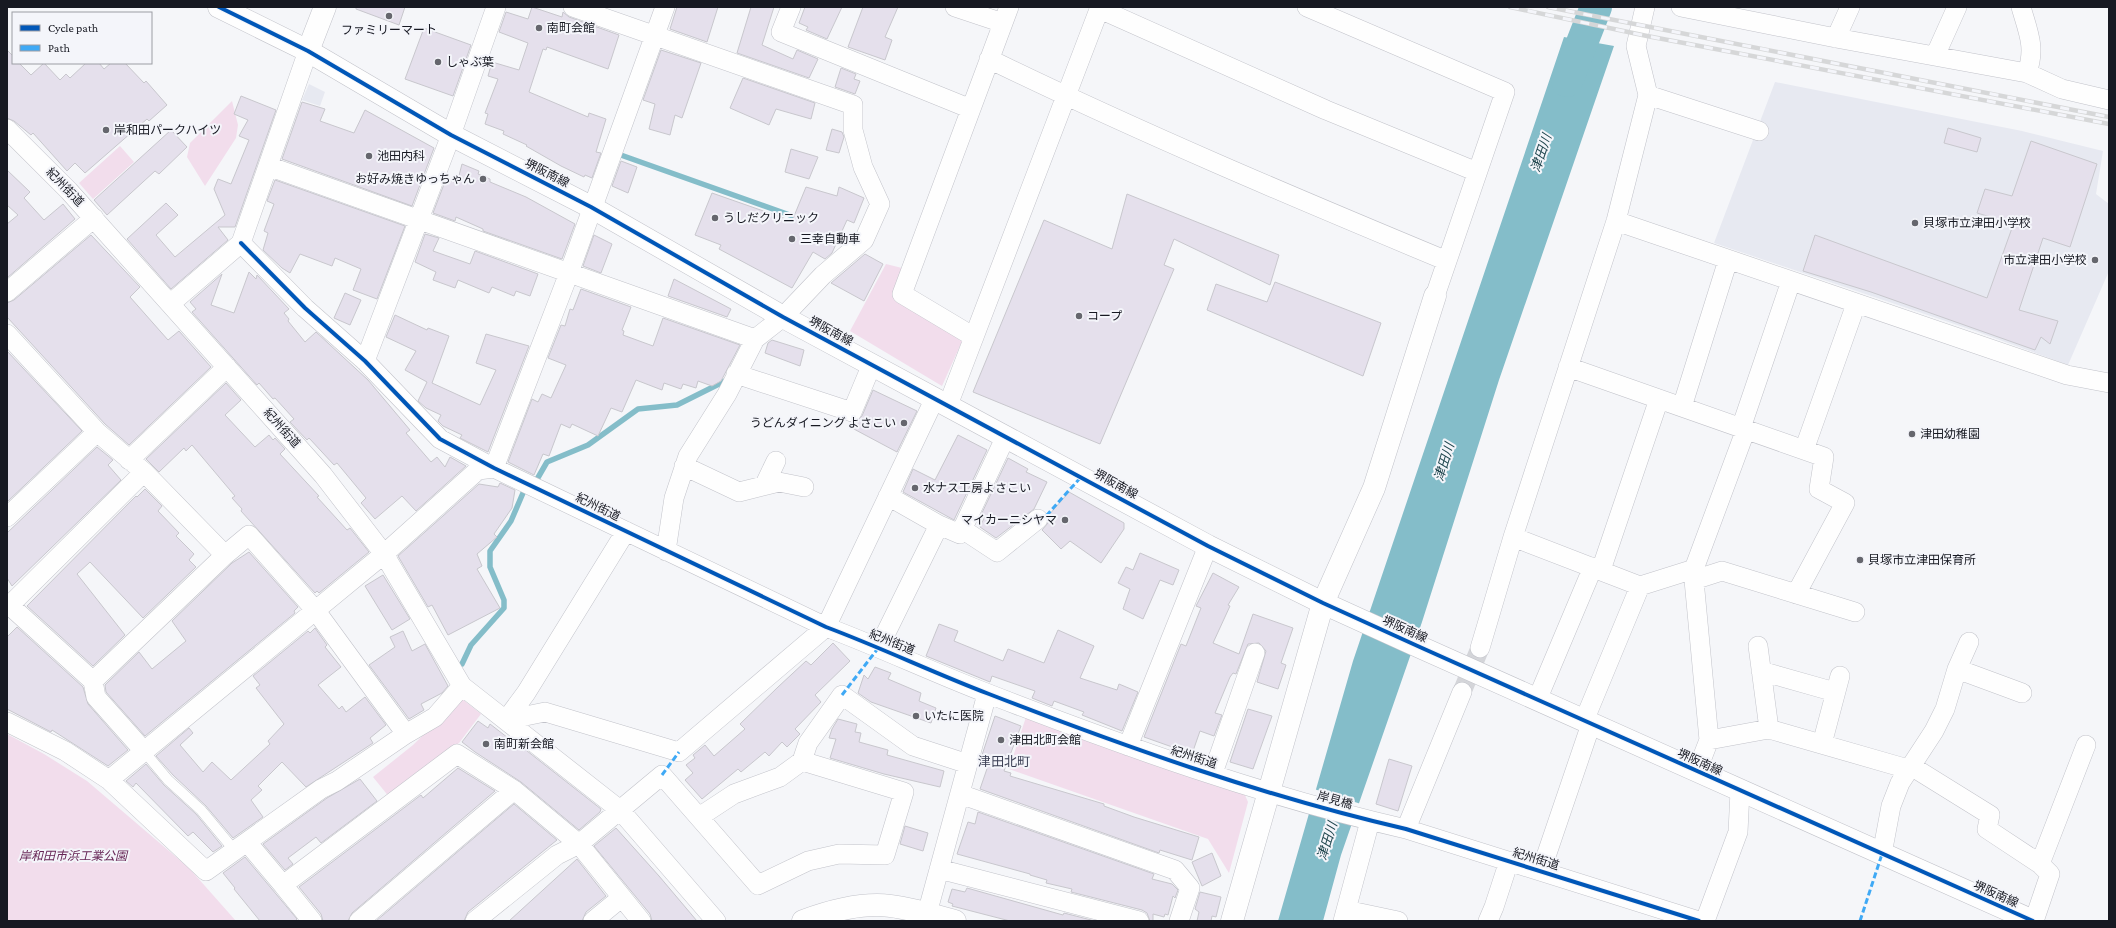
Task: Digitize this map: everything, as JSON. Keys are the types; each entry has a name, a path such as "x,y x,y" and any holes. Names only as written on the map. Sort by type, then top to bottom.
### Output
{"main road":[{"name":"堺阪南線","path":"219,7 308,51 451,135 591,207 783,317 1208,546 1358,619 1740,791 2034,921"},
{"path":"308,51 325,7"},
{"path":"1232,921 1323,603 1374,488 1435,296"},
{"path":"803,921 833,910 878,905 926,917 955,921"}],"street":[{"path":"365,361 451,135 496,7"},
{"path":"573,7 853,105 853,130 863,167 880,204 864,240 823,275 783,317 755,339 727,394 688,456 674,498 666,551"},
{"path":"109,780 143,750 316,611 384,554 478,470 494,468 568,273 665,7"},
{"path":"791,7 781,32 971,109"},
{"path":"955,7 1006,15 902,294 974,337"},
{"path":"1307,7 1505,92 1435,296"},
{"path":"1480,648 1513,537 1616,221 1648,95 1636,46 1645,7"},
{"path":"1681,7 1836,38 2027,73 2062,90 2109,100"},
{"path":"1836,38 1850,7"},
{"path":"1935,56 1957,7"},
{"path":"2021,7 2030,36 2032,58 2027,73"},
{"path":"506,720 545,712 680,752 826,627 888,496 941,401 974,337 1100,8 1326,110 1477,172"},
{"path":"170,304 241,243 308,51"},
{"path":"989,59 1066,96 1253,180 1447,261"},
{"path":"1648,95 1759,131"},
{"name":"紀州街道","path":"7,129 94,218 324,475 384,554 462,686"},
{"path":"268,166 755,339"},
{"path":"7,292 94,218"},
{"path":"1616,221 2067,375 2109,383"},
{"name":"紀州街道","path":"241,243 305,308 365,361 440,439 494,468 826,627 879,647 988,694 1128,746 1297,799"},
{"path":"1682,407 1728,260"},
{"path":"1696,771 1709,740 1694,575 1744,429 1791,281"},
{"path":"1804,450 1856,304"},
{"path":"7,334 97,432 144,472 225,556"},
{"path":"736,374 852,412 872,364"},
{"path":"129,460 227,367"},
{"path":"1568,368 1824,456 1819,489 1845,503 1796,594"},
{"path":"1537,700 1597,568 1659,399"},
{"path":"7,516 97,432"},
{"path":"888,496 939,525 960,534 1006,436"},
{"path":"765,484 776,461"},
{"path":"684,466 739,492 765,484 779,482 804,487"},
{"path":"143,750 96,697 93,681 9,604 144,472"},
{"path":"962,529 997,552 1038,519"},
{"path":"879,647 939,525"},
{"path":"506,720 526,693 626,531"},
{"path":"93,681 249,535 316,611 406,734"},
{"path":"1513,537 1597,568 1640,586 1722,571 1855,612"},
{"path":"1128,746 1208,546"},
{"path":"1541,871 1588,723 1640,586"},
{"path":"1882,854 1891,806 1900,783 1909,767 1934,732 1945,709 1957,669 1968,642"},
{"path":"1758,646 1769,729"},
{"path":"1213,773 1255,653"},
{"path":"1957,669 2022,693"},
{"path":"1761,671 1838,684 1822,744"},
{"path":"7,722 65,751 109,780 206,870 321,789 338,781 406,734 435,717 462,686 620,810 716,921"},
{"path":"1406,829 1462,692"},
{"path":"926,917 988,694"},
{"path":"699,817 734,794 780,777 802,761 808,743 842,696 912,746 968,764"},
{"path":"1709,740 1769,729 1909,767 1990,815 1987,829 2040,864 2050,874 2034,921"},
{"path":"2040,864 2086,745"},
{"path":"283,886 457,754 514,790 579,844 641,921"},
{"path":"475,921 557,855 579,844 662,775 758,885 814,860 839,854 885,855 904,792 802,761"},
{"path":"359,921 514,790"},
{"path":"1705,921 1738,832 1740,791"},
{"path":"960,794 1175,870 1190,888 1180,921"},
{"name":"岸見橋","path":"1297,799 1369,820"},
{"path":"1369,820 1344,915 1398,921"},
{"name":"紀州街道","path":"1369,820 1406,829 1509,861 1689,920"},
{"path":"241,846 283,886 312,921"},
{"path":"1488,921 1509,861"},
{"path":"939,869 1139,921"},
{"path":"593,921 621,898"}],"lane":[{"path":"143,750 168,780 241,846"}],"shaded area":[{"name":"貝塚市立津田小学校","path":"1775,82 2022,131 2103,151 2096,194 2109,204 2109,271 2068,365 1978,332 1714,243"},
{"path":"309,84 325,92 320,106 302,100"}],"green space":[{"path":"232,101 238,125 236,138 205,186 187,157 190,143"},
{"path":"120,146 134,162 93,199 79,183"},
{"path":"886,264 906,269 898,297 964,337 942,386 850,331"},
{"path":"461,698 481,714 459,743 390,798 373,777 413,745"},
{"path":"1026,717 1244,793 1248,802 1229,873 1208,839 1009,769"},
{"name":"岸和田市浜工業公園","path":"7,734 44,754 87,781 189,868 236,921 7,921"}],"water":[{"path":"1564,37 1614,46 1499,380 1422,622 1341,855 1323,921 1278,921 1353,661"}],"pier":[{"path":"1314,789 1361,804 1354,825 1308,810"}],"building":[{"name":"ファミリーマート","path":"356,7 405,7 399,25 356,9"},
{"path":"532,7 562,17 563,12 569,17 619,35 608,69 547,47 546,50 543,49 529,92 588,117 589,113 606,119 596,152 601,153 592,178 585,175 584,177 561,166 526,146 527,145 503,134 504,131 485,124 488,114 485,113 498,79 488,76 492,62 519,70 528,43 499,32 506,12 528,19"},
{"path":"677,7 718,7 707,42 670,29"},
{"path":"751,7 774,7 762,45 793,59 797,50 818,59 809,78 737,53"},
{"path":"805,7 842,7 827,39 806,30 808,27 799,23"},
{"path":"863,7 898,7 885,37 892,40 885,60 848,47"},
{"name":"しゃぶ葉","path":"424,28 471,45 453,96 405,79"},
{"path":"7,50 12,55 12,64 20,64 31,75 43,64 45,64 60,80 66,74 70,78 85,64 100,64 104,69 110,64 126,64 144,83 146,81 167,105 149,121 147,119 85,173 75,163 67,171 33,133 31,135 14,121 7,118"},
{"path":"661,50 701,63 682,118 675,115 670,135 649,129 655,104 643,100"},
{"path":"841,68 856,74 854,79 860,81 855,94 835,87"},
{"path":"743,78 815,103 811,119 776,109 769,125 730,108"},
{"path":"241,96 276,110 235,227 218,227 228,240 171,289 127,239 166,203 178,215 156,235 175,257 225,215 214,189 218,179 231,184 249,140 239,136 248,120 234,114"},
{"path":"302,102 325,109 320,121 354,133 365,110 434,148 412,206 282,159"},
{"path":"1948,128 1981,138 1977,152 1944,143"},
{"path":"832,129 842,132 844,137 839,153 826,150"},
{"path":"171,130 187,147 159,174 155,171 107,215 94,200"},
{"path":"2031,141 2097,164 2070,247 2043,238 2019,310 2058,321 2050,344 2041,337 2035,350 1871,292 1803,271 1815,235 1987,298 2012,228 2003,225 2004,221 1977,213 1985,189 2012,196"},
{"path":"791,149 818,157 809,179 785,172"},
{"path":"621,161 637,167 628,193 612,186"},
{"path":"462,164 479,171 478,174 490,179 490,182 526,197 575,224 562,259 483,231 483,229 456,217 455,221 433,213 446,179 457,183"},
{"path":"7,170 30,192 24,198 44,220 63,204 75,219 7,278 7,224 18,215 7,205"},
{"path":"275,180 405,226 377,299 353,290 361,269 335,258 332,266 300,254 290,273 282,268 263,250 268,233 264,231 274,204 267,201"},
{"path":"806,187 837,196 839,187 864,198 854,223 847,220 832,253 825,259 813,252 792,288 719,249 721,245 695,235 712,193 792,221"},
{"name":"コープ","path":"1127,194 1279,255 1270,285 1174,239 1164,265 1174,269 1100,444 973,392 1044,220 1112,249"},
{"path":"425,234 439,238 433,251 470,264 475,251 538,274 530,296 516,291 514,296 492,287 489,293 458,280 455,288 433,280 436,272 415,262"},
{"path":"91,235 140,287 130,297 168,340 179,331 211,367 129,445 105,424 7,317 7,303 14,300"},
{"path":"594,235 612,244 601,273 583,266"},
{"path":"865,254 883,264 864,301 831,283"},
{"path":"249,272 256,279 257,275 289,309 284,313 289,319 288,321 305,342 316,332 368,380 410,430 406,433 431,462 437,457 445,467 450,457 466,466 416,511 402,496 375,519 361,503 366,498 337,463 334,465 309,438 307,440 290,422 294,419 259,383 257,385 192,312 196,309 190,302 222,274 211,305 234,313"},
{"path":"674,279 731,309 727,317 668,296"},
{"path":"1275,282 1381,323 1363,376 1207,310 1216,284 1267,302"},
{"path":"581,289 631,307 622,330 624,331 623,335 653,346 663,318 740,345 721,381 712,386 698,381 696,388 683,384 681,389 664,383 662,390 636,380 622,412 611,408 598,436 572,424 570,428 561,424 549,456 543,454 534,475 508,462 532,399 538,402 542,394 551,398 566,365 548,358 561,325 565,326 570,309 573,310"},
{"path":"345,293 361,300 350,325 334,318"},
{"path":"395,315 427,330 428,328 449,336 432,383 480,405 496,370 476,363 486,334 529,346 488,452 460,438 462,435 443,426 438,421 441,415 426,408 418,401 427,382 405,370 416,351 386,337"},
{"path":"772,340 804,350 800,366 765,353 768,343"},
{"path":"7,351 82,431 7,502"},
{"path":"226,383 241,400 225,415 255,447 269,435 273,440 275,438 285,449 280,454 319,496 317,497 347,530 350,528 369,552 319,593 317,591 315,593 241,511 242,509 232,498 235,496 192,445 186,451 184,448 159,472 146,459"},
{"path":"873,390 917,411 897,452 852,428 855,422 862,416"},
{"path":"958,435 987,450 954,520 903,492 913,469 935,480"},
{"path":"97,447 113,460 108,465 121,480 12,586 7,578 7,533"},
{"path":"1008,458 1028,469 1026,472 1047,482 1034,509 996,538 980,527 985,516 980,517"},
{"path":"500,483 515,490 512,508 494,534 497,537 477,554 482,566 477,569 500,608 448,635 432,605 428,607 398,556 479,484 498,487"},
{"path":"145,489 162,506 158,511 179,533 176,536 194,554 189,560 196,567 143,618 90,562 77,574 125,635 93,666 27,606 136,496 137,497"},
{"path":"1069,492 1124,523 1124,529 1101,563 1070,541 1061,549 1042,530 1048,523 1048,516"},
{"path":"249,552 298,607 294,611 295,613 145,736 106,692 105,685 139,652 152,669 186,641 172,621 232,563"},
{"path":"1140,553 1179,570 1173,585 1160,580 1143,619 1123,609 1130,589 1118,583 1126,567 1133,570"},
{"path":"1213,573 1239,587 1228,605 1230,606 1213,643 1239,654 1253,614 1293,628 1281,663 1286,665 1278,689 1257,682 1266,651 1259,643 1248,644 1236,674 1233,673 1230,677 1215,713 1222,715 1214,736 1200,731 1192,754 1144,737 1181,644 1186,646 1201,608 1196,606"},
{"path":"383,575 410,619 392,630 365,586"},
{"path":"939,624 958,631 954,641 1003,661 1008,649 1044,663 1058,630 1094,646 1080,678 1117,690 1119,684 1138,692 1122,731 1082,715 1084,712 1054,701 1052,706 1032,698 1035,691 992,676 990,682 926,656"},
{"path":"17,627 83,687 88,704 128,750 108,766 52,730 51,732 7,709 7,637"},
{"path":"315,628 327,645 325,647 341,667 318,685 339,709 342,706 346,712 365,697 386,725 370,738 373,743 306,787 282,762 258,786 262,790 251,800 263,817 233,838 206,806 173,775 156,756 189,728 193,733 180,745 203,772 212,762 231,780 270,744 268,741 284,724 256,688 260,685 253,676 308,631 310,633"},
{"path":"403,631 412,651 425,644 448,686 442,693 421,704 424,710 409,719 369,665 395,647 390,637"},
{"path":"833,643 850,661 815,695 821,702 795,729 800,734 787,747 782,742 769,756 765,752 741,772 738,769 702,799 685,780 693,773 686,765 695,758 693,755 705,745 714,756 745,729 740,724 778,687 806,661 811,665"},
{"path":"875,667 891,673 888,679 921,693 919,701 936,708 931,723 871,702 858,693 864,675 868,679"},
{"path":"1248,709 1272,716 1253,769 1230,762"},
{"path":"995,716 1021,726 1004,771 1011,773 1010,776 1104,804 1104,806 1134,817 1199,837 1192,860 1160,850 1159,853 980,789 990,760 987,759 988,757 982,755"},
{"path":"838,719 857,724 855,732 861,733 859,742 888,750 887,755 944,771 940,787 884,774 830,758 836,739 829,738"},
{"path":"478,721 488,728 490,724 521,748 522,747 601,809 600,812 579,830 521,782 462,742"},
{"path":"1389,759 1412,766 1398,811 1376,804"},
{"path":"146,764 164,785 196,814 222,846 213,852 193,832 188,836 136,783 133,787 126,781"},
{"path":"458,768 495,791 352,913 348,921 323,921 321,914 299,887 421,795 423,798"},
{"path":"360,779 377,801 321,843 316,837 288,858 293,864 285,870 263,844 327,798"},
{"path":"514,804 557,840 468,912 464,921 376,921"},
{"path":"978,812 1154,874 1152,879 1172,884 1178,890 1175,898 1173,896 1168,915 1165,914 1164,917 1153,914 1153,921 1150,921 1147,913 1142,910 1071,892 1072,889 1046,883 1047,880 1030,874 957,854 968,822 975,824"},
{"path":"905,826 928,833 923,851 900,844"},
{"path":"616,828 697,921 652,921 650,914 594,846"},
{"path":"1212,853 1221,876 1202,886 1192,862"},
{"path":"245,857 297,919 295,921 260,921 234,889 235,888 223,873"},
{"path":"577,859 606,896 586,912 582,921 509,921"},
{"path":"967,888 1063,915 1064,913 1095,921 1010,921 952,906 953,904 948,902 952,889 965,892"},
{"path":"1200,892 1221,897 1216,917 1212,916 1211,921 1197,921 1199,912 1195,909"}],"waterway":[{"name":"津田川","path":"1567,81 1596,7"},
{"path":"618,154 801,219"},
{"path":"835,233 850,240"},
{"path":"536,481 547,462 588,445 638,409 677,405 729,379"},
{"path":"462,664 471,645 504,608 504,600 490,567 490,551 511,521 523,493"}],"tunnel":[{"path":"1462,692 1480,648"}],"railway":[{"path":"1510,7 1647,36 2109,124"},
{"path":"1548,7 2109,117"}],"marked path":[{"path":"1038,519 1046,516 1081,477"},
{"path":"842,695 879,647"},
{"path":"662,775 679,752"},
{"path":"1860,921 1882,854"}],"cycle path":[{"path":"219,7 308,51 451,135 591,207 783,317 1208,546 1323,603 2033,921"},
{"path":"241,243 305,308 365,361 440,439 494,468 826,627 989,694 1091,733 1195,769 1301,802 1406,829 1699,921"}],"place":[{"name":"ファミリーマート","path":"389,16"},
{"name":"南町会館","path":"539,28"},
{"name":"しゃぶ葉","path":"438,62"},
{"name":"岸和田パークハイツ","path":"106,130"},
{"name":"池田内科","path":"369,156"},
{"name":"お好み焼きゆっちゃん","path":"483,179"},
{"name":"うしだクリニック","path":"715,218"},
{"name":"貝塚市立津田小学校","path":"1915,223"},
{"name":"三幸自動車","path":"792,239"},
{"name":"市立津田小学校","path":"2095,260"},
{"name":"コープ","path":"1079,316"},
{"name":"うどんダイニング よさこい","path":"904,423"},
{"name":"津田幼稚園","path":"1912,434"},
{"name":"水ナス工房よさこい","path":"915,488"},
{"name":"マイカーニシヤマ","path":"1065,520"},
{"name":"貝塚市立津田保育所","path":"1860,560"},
{"name":"いたに医院","path":"916,716"},
{"name":"津田北町会館","path":"1001,740"},
{"name":"南町新会館","path":"486,744"}],"district":[{"name":"津田北町","path":"1004,761"}]}
